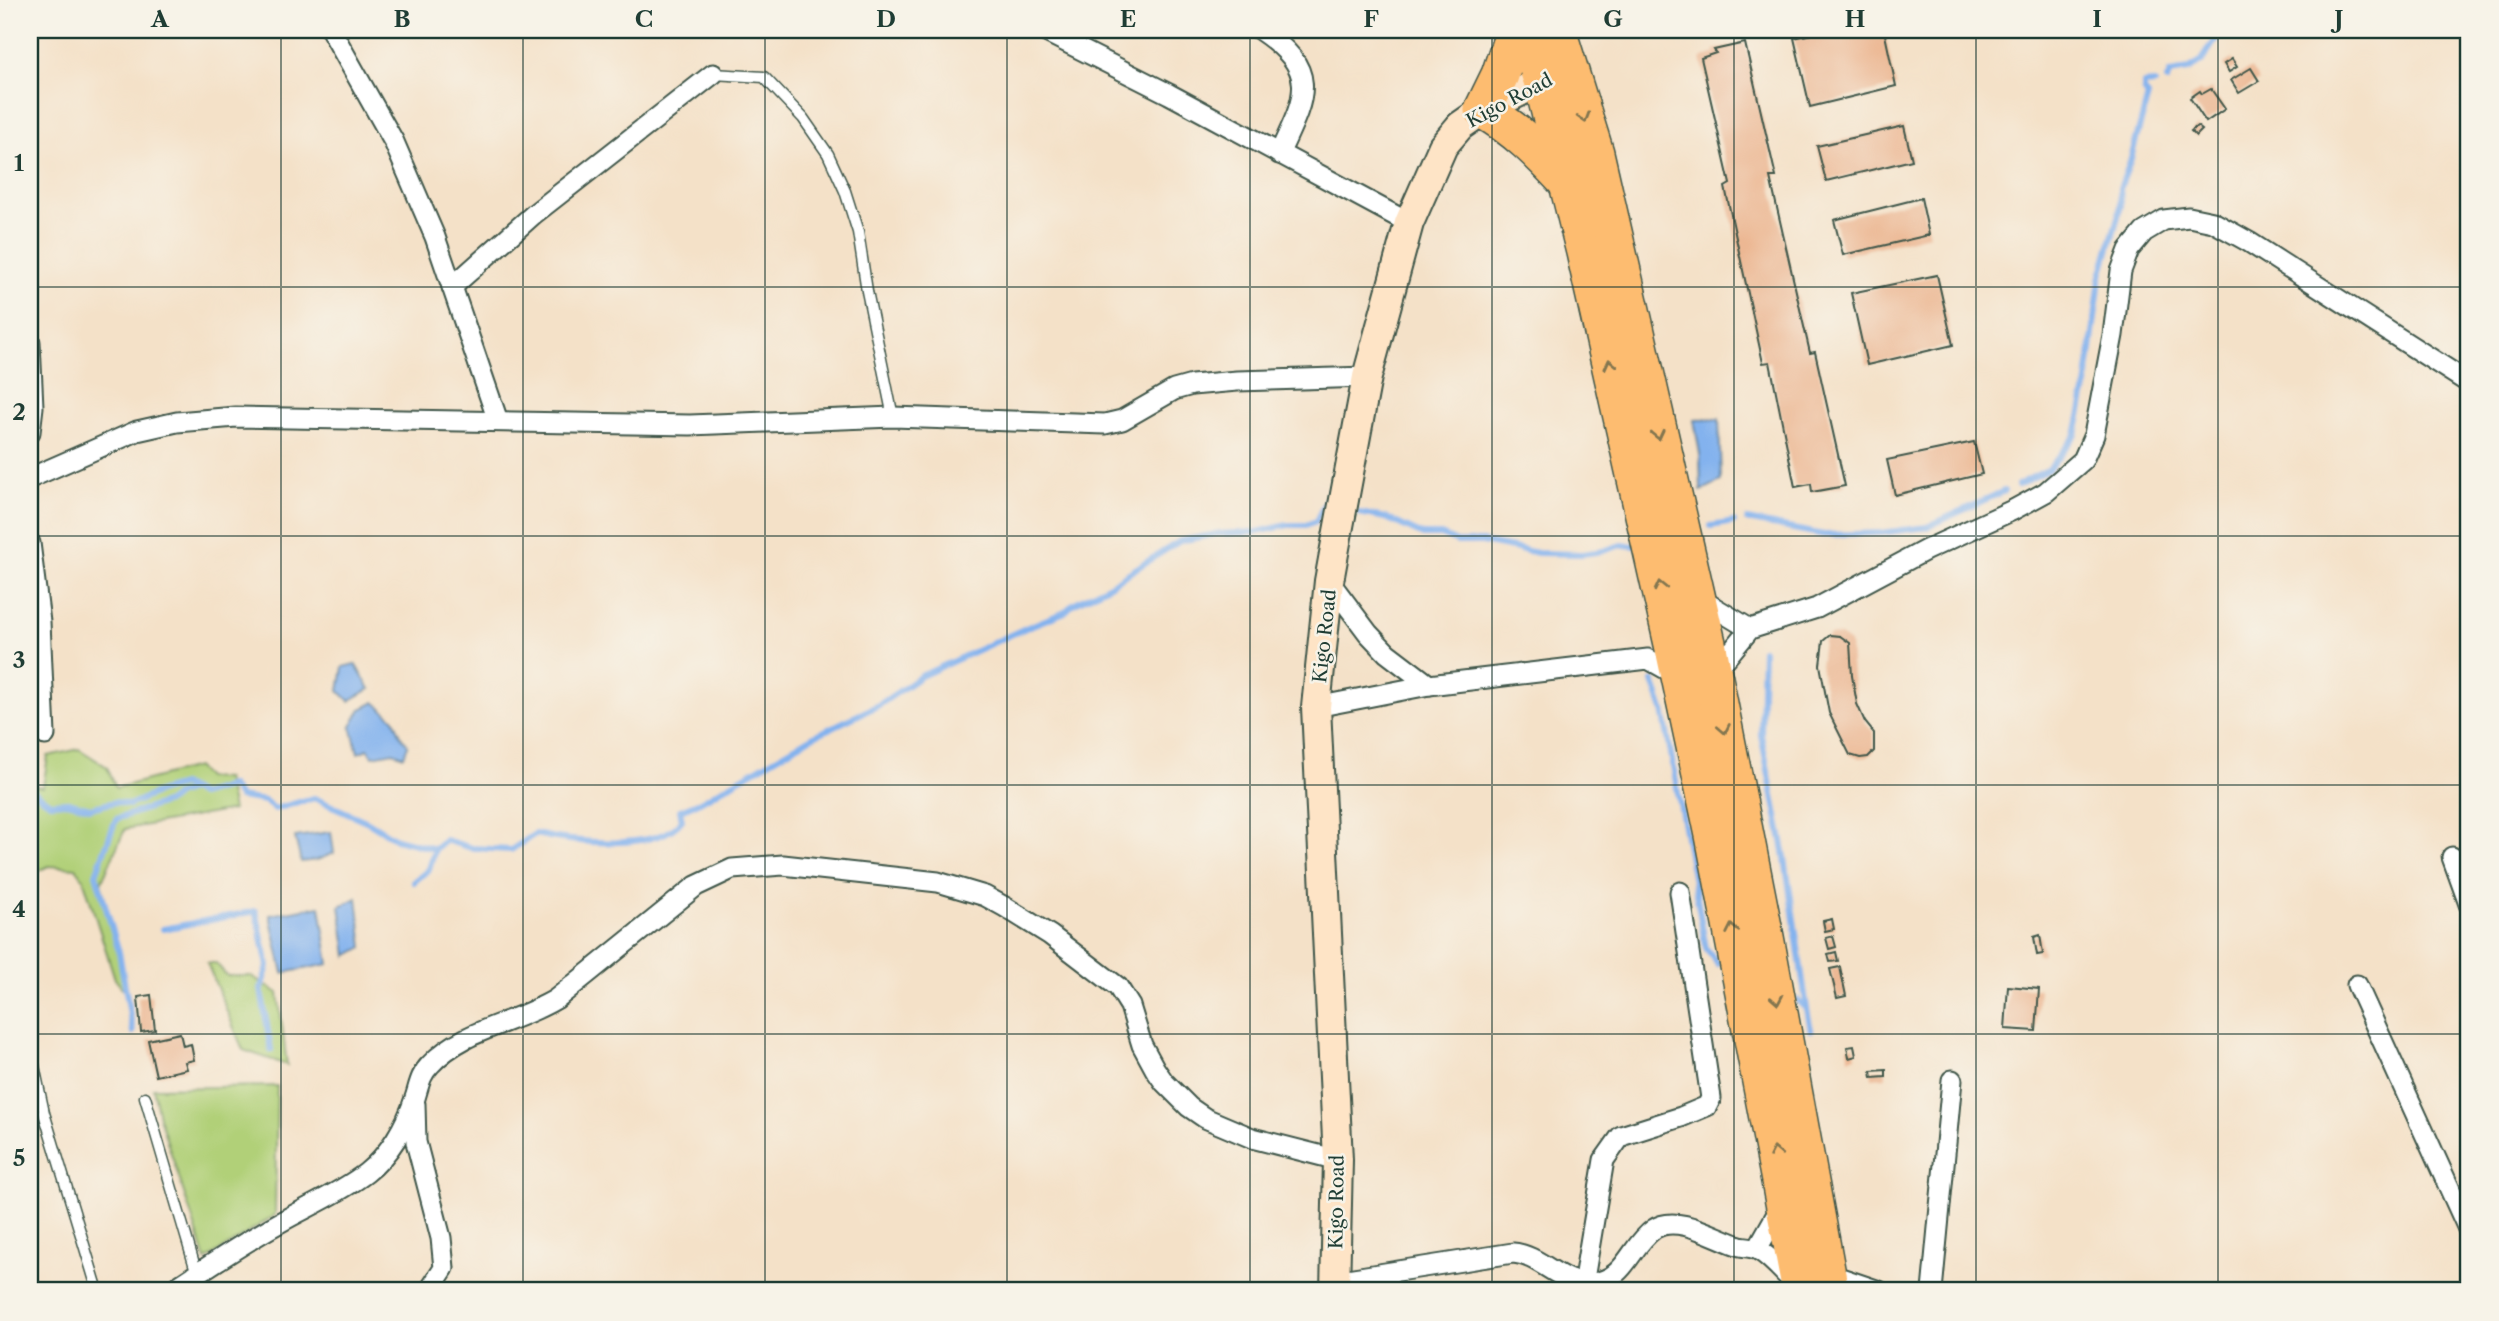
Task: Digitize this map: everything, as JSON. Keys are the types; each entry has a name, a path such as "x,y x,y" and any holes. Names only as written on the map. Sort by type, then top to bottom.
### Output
{"highway":[{"path":"1515,30 1500,75 1483,110 1506,123 1567,181"},
{"path":"1525,30 1555,74 1595,153 1696,596 1697,675 1714,835 1784,1201 1814,1286"},
{"path":"1557,30 1555,74 1567,181 1659,645 1697,675 1763,924 1814,1286"}],"street":[{"path":"331,30 394,142 435,237 498,421"},
{"path":"1042,30 1169,94 1409,223"},
{"path":"1260,30 1289,51 1302,74 1302,98 1279,154"},
{"path":"452,287 534,214 713,74"},
{"name":"Kigo Road","path":"1335,1286 1338,1160 1316,707 1329,581 1367,377 1409,223 1443,146 1460,126 1483,110 1555,74"},
{"path":"1697,675 1750,629 1817,608 1926,550 2046,492 2068,475 2083,460 2094,435 2113,335 2121,271 2129,250 2144,232 2164,220 2189,217 2213,222 2249,242 2469,383"},
{"path":"30,342 33,407 30,432"},
{"path":"30,478 137,431 177,422 236,418 690,425 893,417 1105,424 1122,420 1174,390 1192,385 1367,377"},
{"path":"30,543 40,622 45,735"},
{"path":"1329,581 1368,633 1387,653 1429,685"},
{"path":"1696,596 1750,629"},
{"path":"1316,707 1659,645"},
{"path":"2452,857 2469,904"},
{"path":"171,1291 251,1239 367,1173 390,1149 414,1099 420,1079 430,1065 444,1053 477,1032 545,1006 556,999 696,886 732,869 783,864 938,882 985,896 1049,935 1118,987 1130,1006 1142,1045 1155,1069 1188,1107 1205,1118 1252,1138 1338,1160"},
{"path":"1582,1287 1604,1160 1621,1136 1681,1118 1707,1106 1711,1098 1680,892"},
{"path":"2357,985 2469,1231"},
{"path":"1932,1291 1952,1080"},
{"path":"414,1099 416,1142 441,1238 444,1268 429,1291"},
{"path":"1757,1249 1784,1201"},
{"path":"1335,1286 1513,1253 1525,1255 1582,1287 1613,1278 1647,1236 1664,1224 1683,1225 1740,1246 1757,1249 1814,1286 1876,1291"}],"lane":[{"path":"713,74 764,77 803,118 828,154 845,191 859,232 867,291 893,417"},
{"path":"33,1061 44,1113 98,1291"},
{"path":"145,1097 197,1274"}],"green space":[{"path":"79,749 107,767 116,788 196,767 206,778 226,779 233,810 125,829 101,883 126,982 126,993 115,979 83,878 76,868 49,866 30,875 30,785 43,787 48,756"},
{"path":"207,963 216,963 227,976 251,976 278,993 287,1065 243,1050"},
{"path":"277,1086 275,1215 206,1260 159,1117 153,1088"}],"water":[{"path":"1719,419 1721,481 1701,491 1700,454 1694,420"},
{"path":"355,664 370,689 349,701 339,691 343,667"},
{"path":"375,702 394,719 408,745 404,756 393,752 373,756 368,749 358,753 351,726 361,709"},
{"path":"331,832 334,853 317,860 301,862 295,837"},
{"path":"357,898 363,947 347,956 340,906"},
{"path":"320,906 329,964 283,973 270,915"}],"building":[{"path":"1829,30 1884,30 1896,86 1810,107 1794,38"},
{"path":"1745,43 1776,177 1770,177 1810,353 1815,352 1845,486 1812,492 1811,484 1795,487 1770,362 1763,363 1725,187 1730,184 1701,58 1716,53 1714,50"},
{"path":"2232,59 2237,67 2229,72 2224,64"},
{"path":"2251,68 2259,81 2239,93 2231,80"},
{"path":"2211,89 2225,109 2206,122 2190,98 2200,91 2202,94"},
{"path":"1904,126 1912,160 1826,181 1817,146"},
{"path":"2197,126 2202,130 2196,136 2191,131"},
{"path":"1921,198 1929,235 1843,255 1834,220"},
{"path":"1937,275 1953,345 1867,365 1851,293"},
{"path":"1974,442 1982,474 1895,495 1887,460"},
{"path":"1830,635 1840,636 1850,643 1857,704 1865,722 1874,733 1874,751 1868,757 1850,755 1829,713 1820,665 1823,641"},
{"path":"1832,919 1834,929 1825,931 1823,921"},
{"path":"2040,935 2043,954 2037,955 2034,937"},
{"path":"1833,936 1836,947 1829,949 1826,938"},
{"path":"1836,952 1838,961 1830,962 1828,954"},
{"path":"1840,967 1846,996 1837,998 1830,969"},
{"path":"2008,986 2039,989 2036,1031 2005,1029"},
{"path":"151,995 155,1030 141,1032 138,997"},
{"path":"180,1033 183,1046 191,1044 194,1060 185,1062 187,1069 156,1076 148,1040"},
{"path":"1854,1046 1856,1056 1849,1058 1847,1047"},
{"path":"1886,1070 1886,1077 1872,1078 1871,1071"}],"waterway":[{"path":"2167,80 2170,73 2188,70 2201,62 2222,30"},
{"path":"2018,485 2049,469 2076,435 2086,388 2100,279 2121,206 2120,188 2148,96 2144,84 2155,83"},
{"path":"414,882 429,869 435,849 445,840 472,848 511,850 535,834 591,842 634,841 654,837 670,830 682,820 680,810 700,802 812,737 879,705 921,676 1065,612 1073,604 1108,586 1180,541 1216,534 1306,525 1316,521 1335,482 1339,483"},
{"path":"1747,520 1824,535 1881,533 1927,527 2004,491"},
{"path":"1359,513 1386,518 1423,535 1441,535 1457,542 1482,542 1538,553 1582,554 1621,545 1638,546"},
{"path":"1711,526 1734,522"},
{"path":"1763,650 1761,735 1784,851 1807,1009"},
{"path":"1653,681 1663,710 1706,948 1718,964"},
{"path":"30,789 50,803 68,802 90,808 115,802 129,805 182,785 200,795 231,786 239,797 265,801 275,809 314,798 368,822 396,839 435,849"},
{"path":"133,1032 119,952 96,874 116,819 170,801 191,790"},
{"path":"163,929 256,911 268,966 261,989 271,1050"},
{"path":"1798,1000 1807,1009 1811,1030"}]}
